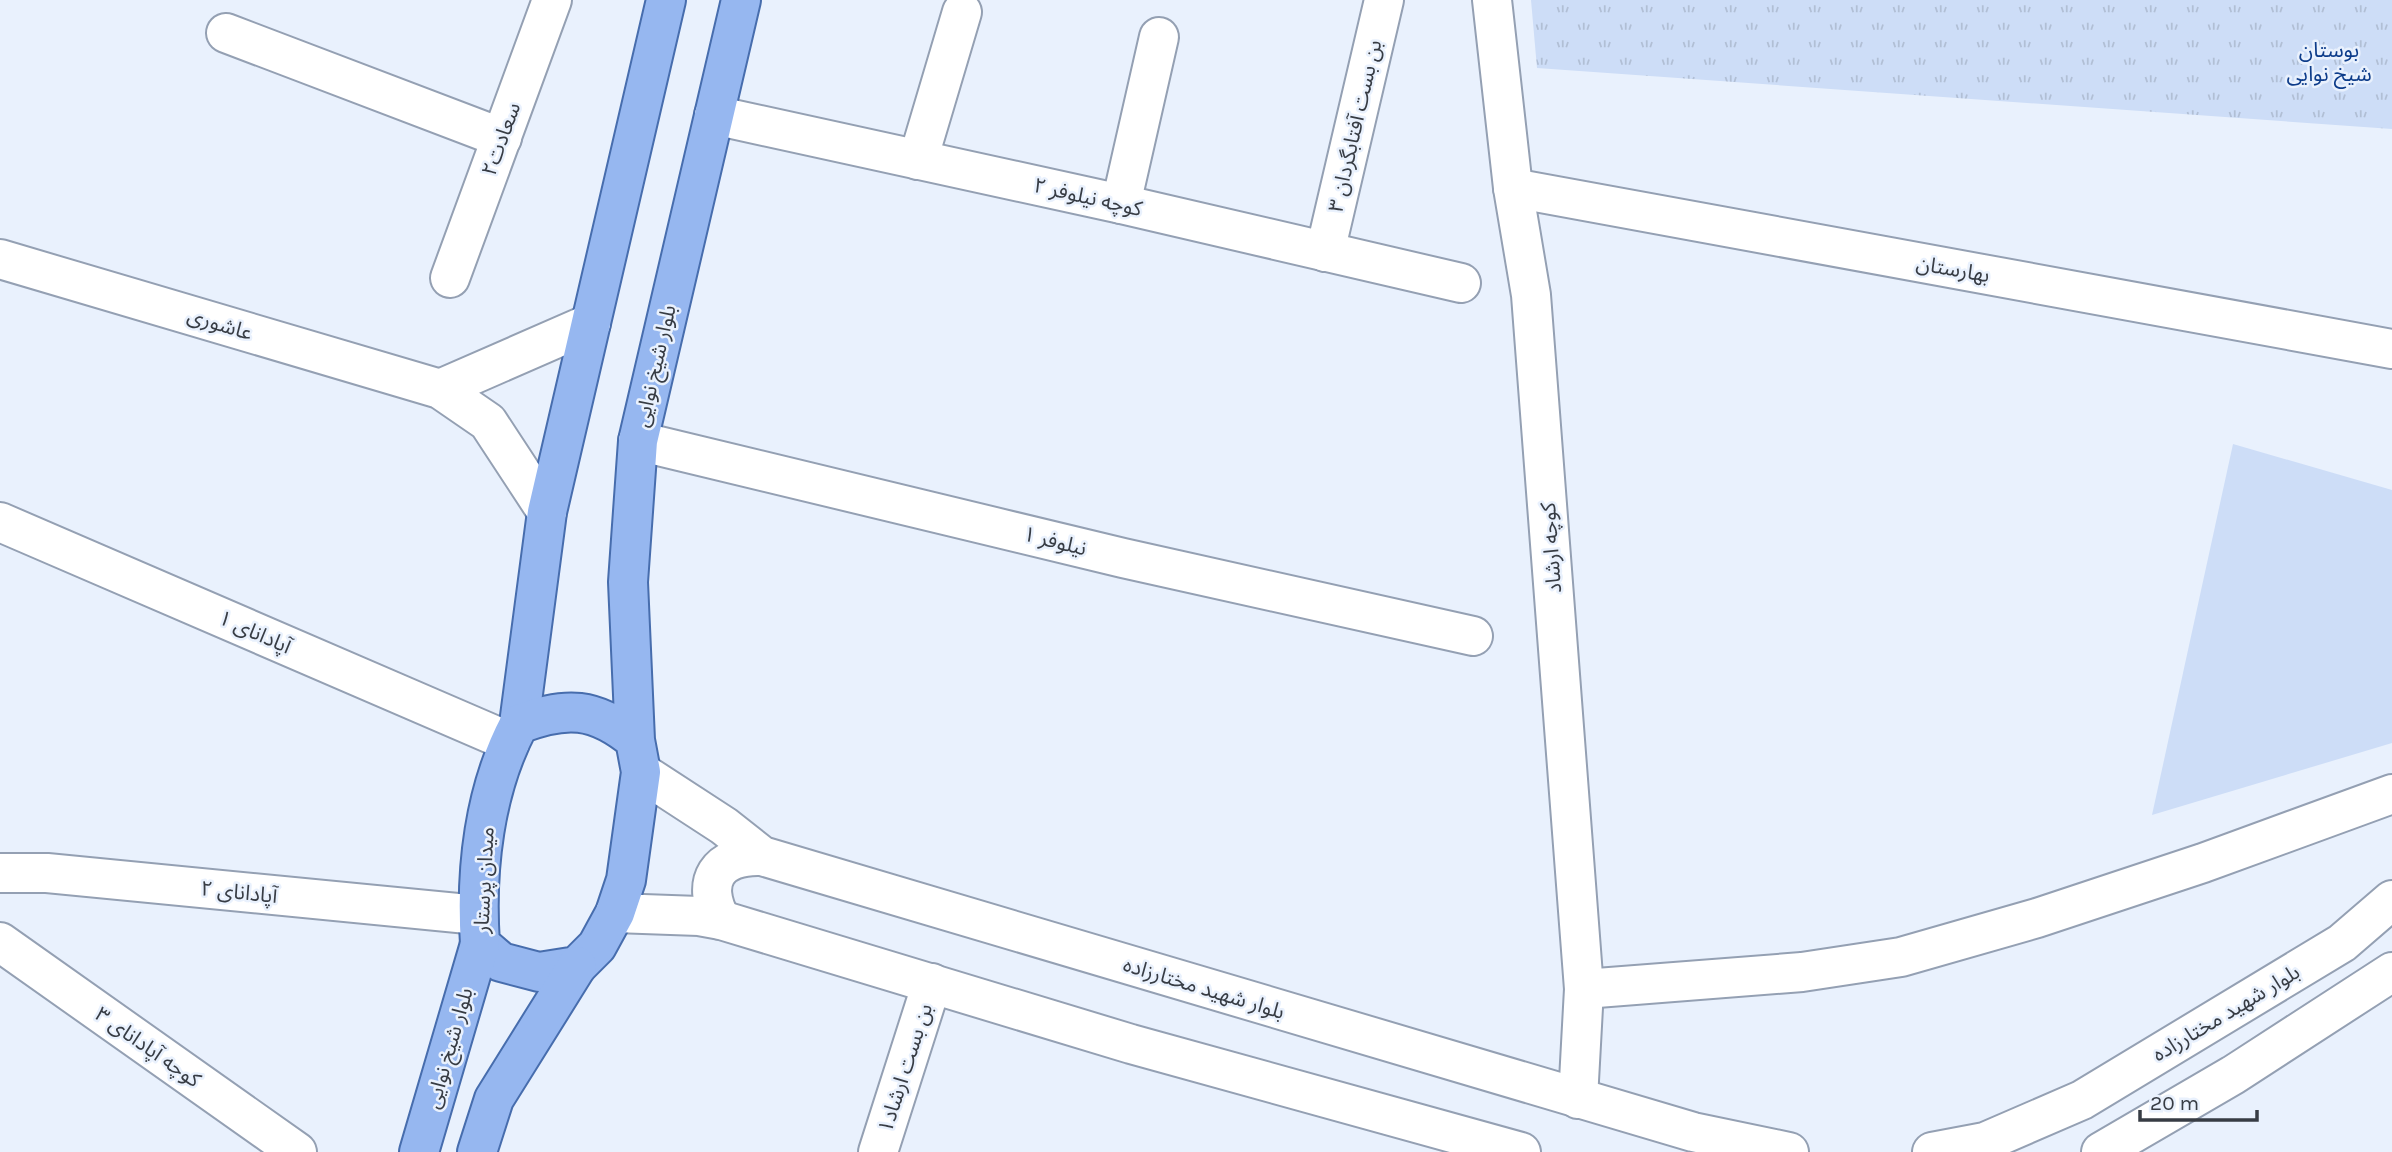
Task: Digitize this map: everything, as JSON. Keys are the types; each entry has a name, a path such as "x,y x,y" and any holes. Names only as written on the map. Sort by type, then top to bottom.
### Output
{"main road":[{"path":"514,733 547,512 666,0"},
{"name":"بلوار شیخ نوایی","path":"638,756 628,582 638,441 741,0"},
{"path":"477,1152 494,1099 577,967 597,946 614,913 626,880 638,756 615,723 581,712 550,712 514,733"},
{"name":"میدان پرستار","path":"514,733 487,817 479,930 500,962 539,972 577,967"},
{"name":"بلوار شیخ نوایی","path":"419,1152 479,930"}],"street":[{"name":"سعادت۲","path":"450,278 552,0"},
{"name":"بن بست آفتابگردان ۳","path":"1325,253 1384,0"},
{"name":"کوچه ارشاد","path":"1492,0 1513,188 1531,295 1584,989 1578,1099"},
{"path":"918,160 962,12"},
{"path":"226,33 502,138"},
{"path":"1121,204 1160,37"},
{"name":"کوچه نیلوفر ۲","path":"714,115 1121,204 1461,283"},
{"name":"بهارستان","path":"1513,188 2392,349"},
{"name":"عاشوری","path":"0,259 440,389 488,422 547,512"},
{"path":"440,389 591,323"},
{"name":"۱ نیلوفر","path":"638,441 1137,561 1473,636"},
{"name":"آپادانای ۱","path":"0,522 514,733"},
{"name":"بلوار شهید مختارزاده","path":"638,756 762,856 1578,1099 1693,1132 1789,1152"},
{"path":"1584,989 1802,972 1901,957 2037,918 2203,863 2392,794"},
{"path":"721,920 711,902 711,892 712,882 722,865 741,855 762,856"},
{"name":"آپادانای ۲","path":"0,873 47,873 479,930"},
{"name":"بلوار شهید مختارزاده","path":"1932,1152 1985,1142 2082,1100 2342,943 2392,900"},
{"path":"614,913 699,916 721,920 1436,1140 1521,1152"},
{"name":"کوچه آپادانای ۳","path":"0,942 297,1152"},
{"path":"2101,1152 2233,1075 2392,972"},
{"name":"بن بست ارشاد۱","path":"878,1152 932,983"}],"green space":[{"name":"بوستان شیخ نوایی","path":"1531,0 2392,0 2392,129 1537,68"},
{"path":"2233,444 2392,490 2392,743 2152,815"}]}
